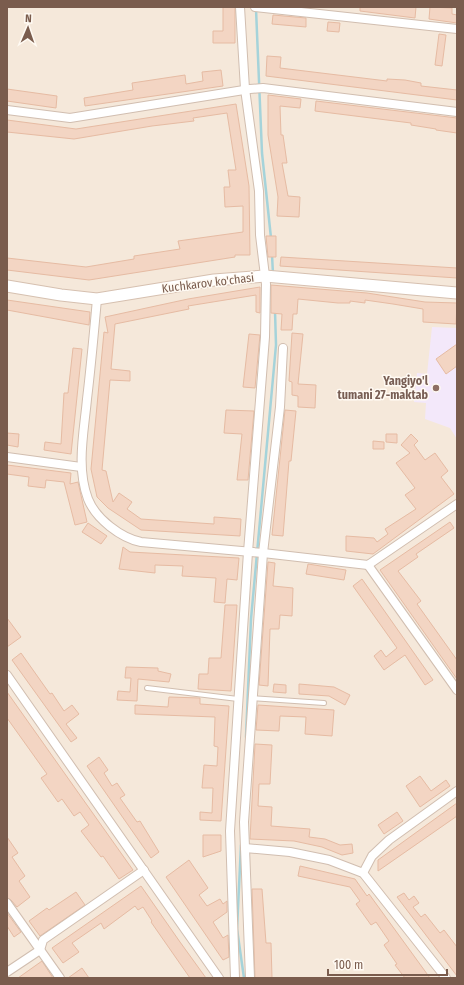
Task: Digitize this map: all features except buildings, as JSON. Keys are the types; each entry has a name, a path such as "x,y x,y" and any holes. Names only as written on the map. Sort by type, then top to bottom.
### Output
{"main road":[{"name":"Kuchkarov ko'chasi","path":"7,286 97,299 227,279 265,276 457,293"}],"street":[{"path":"235,978 230,831 265,337 265,276 260,235 259,191 247,89 240,7"},
{"path":"255,7 457,29"},
{"path":"7,110 70,118 247,89 263,88 457,112"},
{"path":"97,299 81,467 88,498 92,508 106,523 124,536 141,542 262,553 368,565 457,504"},
{"path":"250,978 244,822 262,553 280,407 283,348"},
{"path":"7,457 81,467"},
{"path":"368,565 457,690"},
{"path":"7,675 219,978"},
{"path":"363,873 372,856 389,840 457,791"},
{"path":"245,848 290,852 329,860 363,873 446,978"},
{"path":"7,972 40,950 43,940 144,870"},
{"path":"7,903 60,978"}],"lane":[{"path":"147,688 239,700"},
{"path":"252,698 324,703"}],"shaded area":[{"path":"7,7 457,7 457,978 7,978"},
{"name":"Yangiyo'l tumani 27-maktab","path":"432,327 457,328 457,439 450,428 425,419 426,403 414,402 417,373 427,374"}],"waterway":[{"path":"256,9 262,153 271,238"},
{"path":"272,255 273,274"},
{"path":"246,737 251,619 276,345 275,311"},
{"path":"241,845 237,929 244,978"}],"place":[{"name":"Yangiyo'l tumani 27-maktab","path":"436,388"}]}
